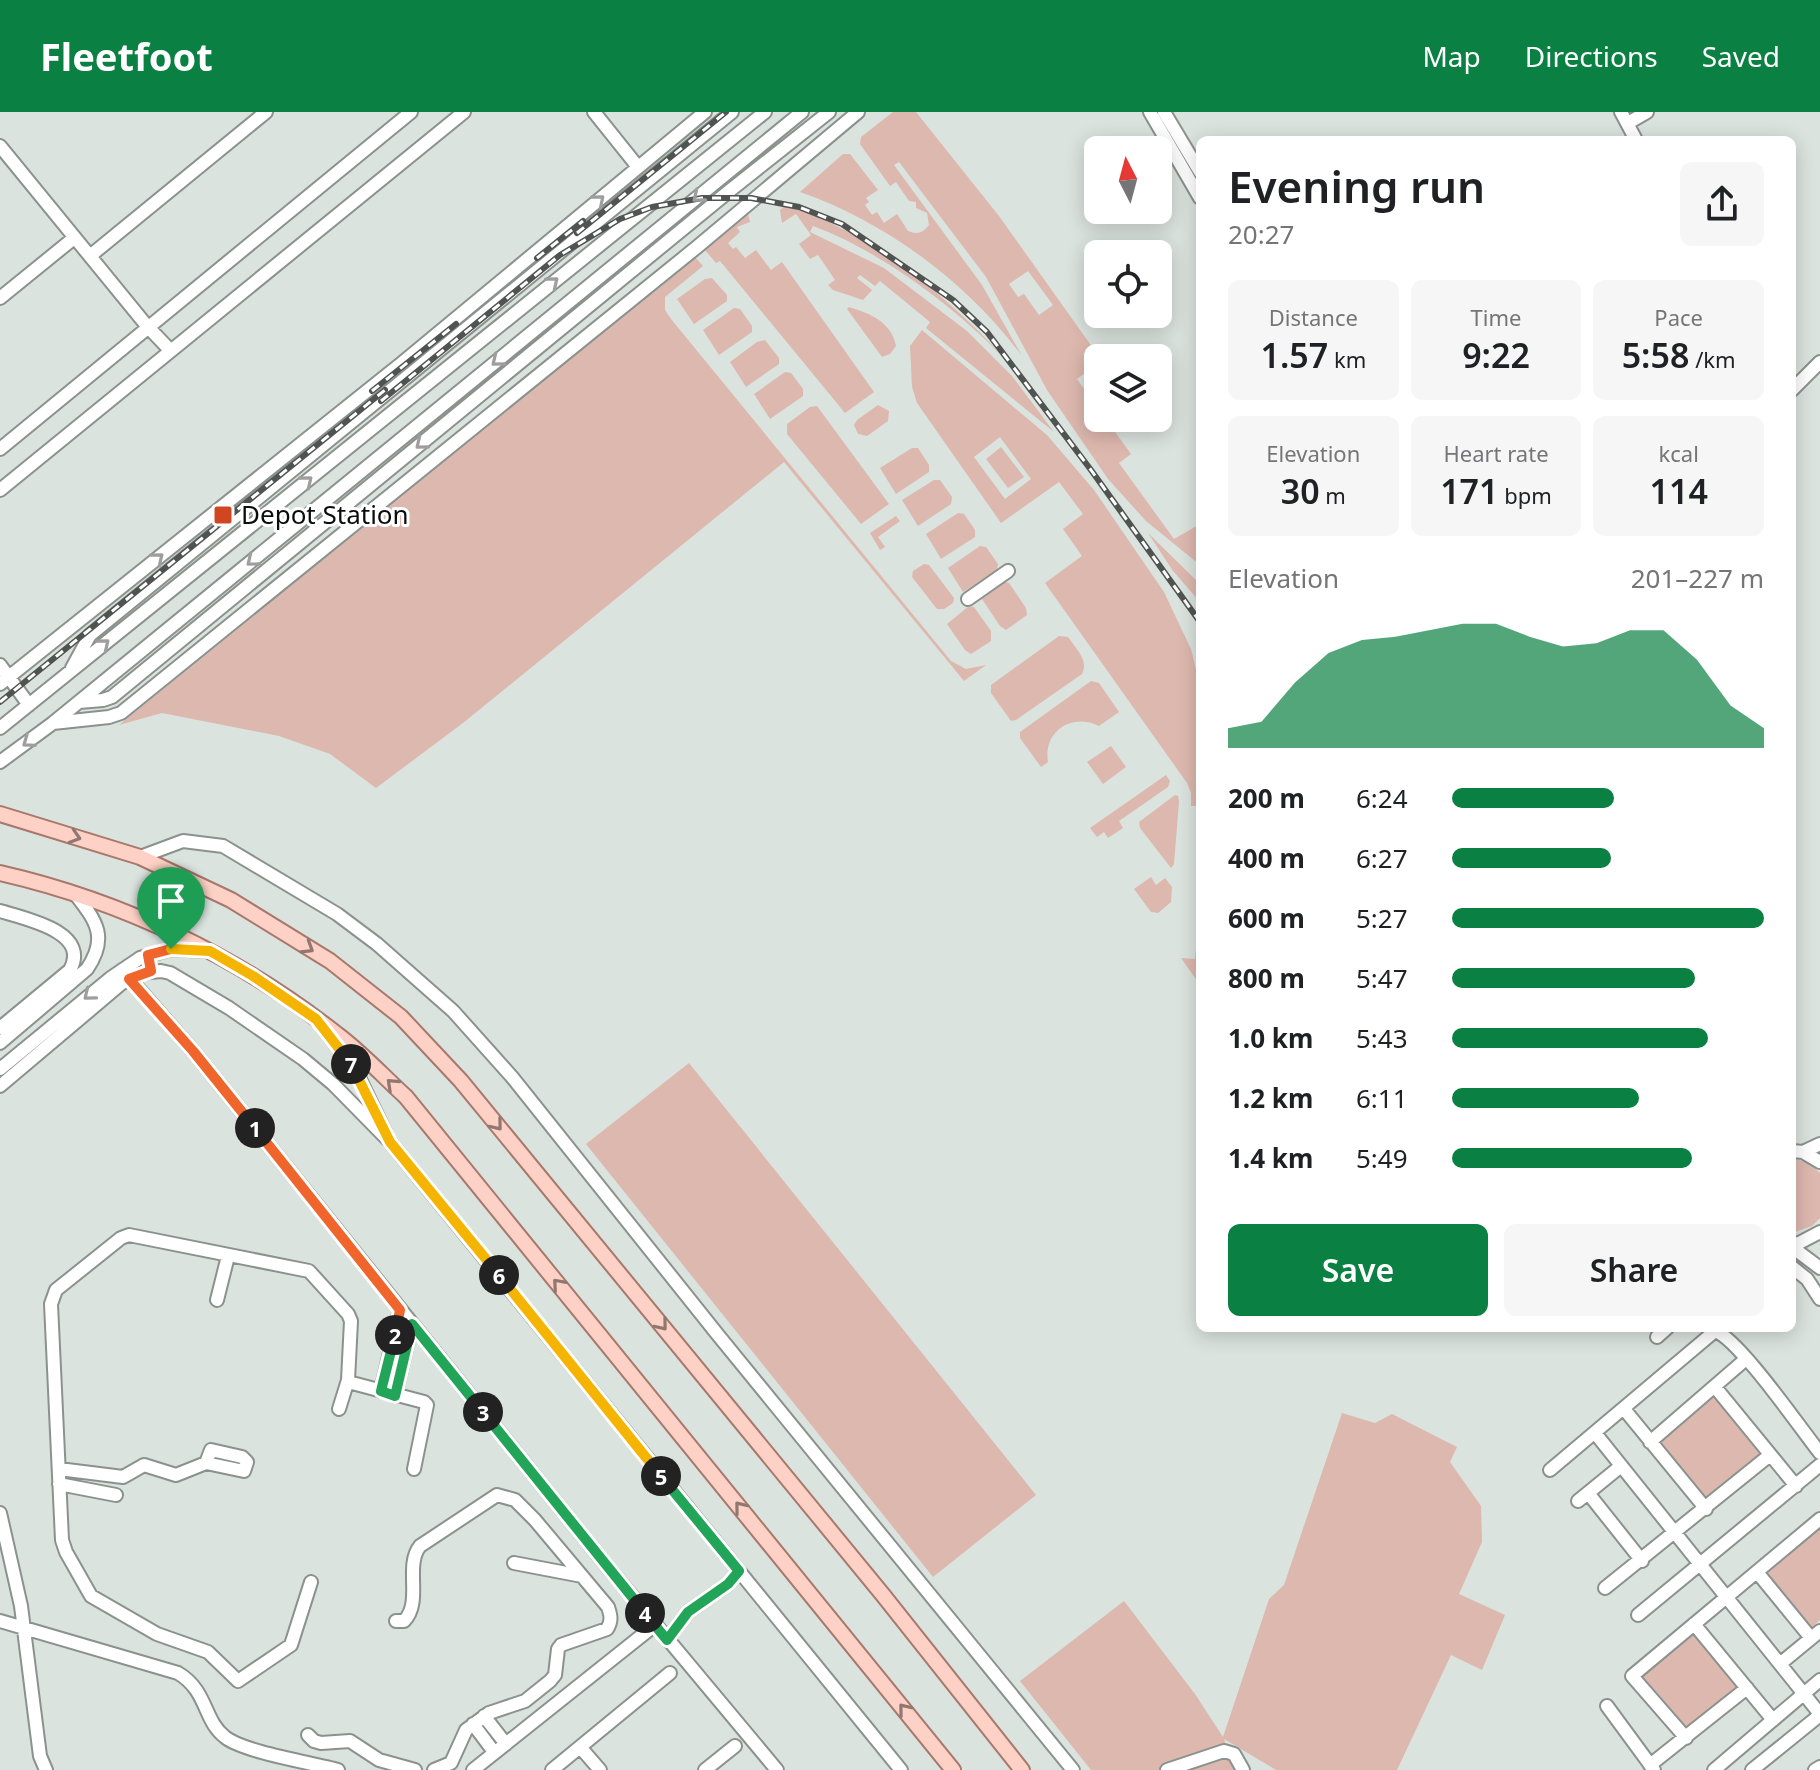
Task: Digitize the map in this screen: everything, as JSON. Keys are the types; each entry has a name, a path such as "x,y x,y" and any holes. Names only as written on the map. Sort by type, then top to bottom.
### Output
{"main road":[{"path":"0,814 140,857 231,900 330,961 401,1017 461,1081 883,1595 1022,1770"},
{"path":"0,873 115,908 182,935 253,976 339,1035 406,1097 953,1770"}],"street":[{"path":"90,256 266,112"},
{"path":"0,449 411,112"},
{"path":"0,490 464,112"},
{"path":"594,112 638,167"},
{"path":"5,680 402,363 705,112"},
{"path":"71,671 90,635 732,112"},
{"path":"0,728 765,112"},
{"path":"0,762 79,702 802,112"},
{"path":"79,702 112,697 829,112"},
{"path":"53,723 121,713 763,193 858,112"},
{"path":"1150,112 1196,191"},
{"path":"1164,112 1196,165"},
{"path":"1634,136 1624,117 1647,112"},
{"path":"0,146 170,350"},
{"path":"748,156 763,193"},
{"path":"0,168 11,159"},
{"path":"718,180 747,206"},
{"path":"0,298 74,238"},
{"path":"1796,386 1820,362"},
{"path":"968,599 1008,571"},
{"path":"0,665 5,680 29,705"},
{"path":"140,857 183,841 223,846 337,914 385,950 453,1011 512,1077 1073,1770"},
{"path":"0,1028 87,969 95,957 98,932 93,917 76,895"},
{"path":"0,911 62,935 73,948 75,957 70,970 0,1043"},
{"path":"0,1086 85,1017 148,955 171,949 210,951"},
{"path":"148,955 151,971"},
{"path":"0,1069 44,1032 126,975 151,971 170,973 229,1008 303,1059 333,1084 390,1142 901,1770"},
{"path":"126,975 193,1051 667,1640 777,1770"},
{"path":"44,1032 85,1017"},
{"path":"316,1019 355,1069 390,1142"},
{"path":"1796,1151 1820,1144"},
{"path":"1796,1151 1820,1162"},
{"path":"1796,1244 1820,1232"},
{"path":"311,1582 291,1645 238,1681 208,1652 157,1634 117,1613 86,1591 64,1546 51,1304 56,1290 121,1238 129,1235 302,1269 314,1275 351,1321 348,1380 339,1409"},
{"path":"1796,1248 1820,1268"},
{"path":"217,1300 228,1256"},
{"path":"1796,1270 1807,1279 1820,1299"},
{"path":"381,1391 400,1310"},
{"path":"395,1396 412,1324"},
{"path":"1550,1470 1711,1332"},
{"path":"1720,1332 1746,1359 1820,1453"},
{"path":"1650,1442 1746,1359"},
{"path":"348,1380 427,1405 414,1469"},
{"path":"1715,1387 1796,1486"},
{"path":"1624,1409 1706,1509"},
{"path":"1595,1433 1820,1715 1752,1770"},
{"path":"1605,1588 1770,1455"},
{"path":"59,1469 123,1477 144,1465 176,1475 206,1463"},
{"path":"1638,1615 1820,1465"},
{"path":"1621,1466 1583,1497 1642,1561"},
{"path":"59,1484 116,1495"},
{"path":"396,1621 404,1621 411,1611 415,1556 420,1546 497,1495 515,1500 608,1607 611,1623 607,1629 561,1645 555,1675 525,1701 484,1716 473,1724 466,1730 451,1763 434,1770"},
{"path":"0,1513 23,1626 42,1767"},
{"path":"1686,1738 1632,1676 1820,1519"},
{"path":"514,1563 582,1576"},
{"path":"667,1640 688,1612 728,1584 739,1571"},
{"path":"1757,1572 1816,1635 1781,1663"},
{"path":"0,1621 178,1673 195,1684 218,1730 226,1738 278,1756 338,1770"},
{"path":"1694,1624 1773,1720"},
{"path":"473,1770 655,1625"},
{"path":"552,1770 670,1673"},
{"path":"1714,1770 1820,1680"},
{"path":"1607,1706 1652,1768 1747,1688"},
{"path":"484,1716 506,1744"},
{"path":"473,1724 494,1752"},
{"path":"308,1735 321,1743 350,1741 379,1760 415,1770"},
{"path":"705,1770 735,1746"},
{"path":"580,1747 600,1770"},
{"path":"1167,1770 1230,1751 1238,1758 1243,1770"},
{"path":"274,1770 278,1756"},
{"path":"1768,1757 1777,1770"}],"shaded area":[{"path":"893,112 916,112 999,216 1090,344 1084,344 1084,374 1077,379 1084,389 1084,432 1115,432 1131,454 1119,463 1174,539 1196,526 1196,562 1146,521 1108,479 1047,390 986,277 899,162 894,165 982,285 1022,356 976,303 923,258 863,220 800,192 843,154 850,154 878,190 866,198 869,202 865,205 872,215 877,212 884,223 897,214 908,231 917,233 924,230 929,225 927,213 916,208 916,202 909,201 896,182 890,186 860,144 861,137","holes":["1028,271 1053,305 1039,315 1024,294 1018,297 1009,284"]},
{"path":"785,205 845,230 904,267 932,289 1004,358 963,319 890,265 838,236 813,226 810,232 884,268 967,331 1012,376 1054,432 926,328 930,322 880,281 875,286 860,275 857,278 872,290 863,300 833,290 828,285 835,280 818,255 810,259 799,244 811,235 796,214 782,223 780,210"},
{"path":"748,214 750,222 737,227 740,232 728,243 745,258 756,250 771,270 782,262 874,392 845,413 720,261 716,263 704,249"},
{"path":"695,257 703,266 665,297 665,310 671,319 951,661 966,669 986,665 964,681 784,462 463,723 376,788 330,754 279,736 162,713 119,725"},
{"path":"712,278 727,295 727,301 694,324 677,299 705,279"},
{"path":"849,307 885,325 896,346 890,354 882,357 847,309"},
{"path":"734,308 740,309 752,326 752,332 719,355 703,330"},
{"path":"922,330 1047,435 1094,490 1164,592 1191,649 1196,670 1196,806 1191,806 1187,783 1045,583 1082,556 1063,529 1083,514 1059,482 1001,523 917,403 912,387 910,346","holes":["1000,437 1031,479 1005,499 974,457"]},
{"path":"765,340 779,358 779,364 746,387 730,362 757,342"},
{"path":"785,372 791,373 803,389 803,396 770,419 754,394"},
{"path":"878,405 889,411 888,421 867,436 858,434 854,425 857,420"},
{"path":"817,406 889,504 861,524 787,434 787,424 810,407"},
{"path":"1001,447 1024,477 1008,488 986,459"},
{"path":"912,448 918,448 929,465 929,472 896,494 880,468"},
{"path":"934,480 940,480 952,497 951,504 918,526 902,500"},
{"path":"958,513 964,514 975,530 975,537 941,559 926,534"},
{"path":"896,516 900,521 878,537 885,547 880,550 870,533"},
{"path":"1148,533 1196,580 1196,597 1173,571"},
{"path":"980,546 986,547 998,564 997,570 963,592 948,568"},
{"path":"924,564 929,565 954,598 953,603 944,609 937,609 912,577 913,571"},
{"path":"1005,582 1009,583 1026,608 1027,615 1006,630 982,599"},
{"path":"969,606 974,607 991,631 991,641 971,654 947,624"},
{"path":"1059,636 1068,637 1081,655 1084,664 1082,674 1011,721 991,693 991,685"},
{"path":"1091,681 1099,683 1119,712 1099,726 1079,722 1061,728 1050,742 1048,762 1041,767 1020,738 1020,732"},
{"path":"1111,746 1126,767 1103,784 1087,762"},
{"path":"1166,775 1170,781 1168,787 1119,821 1123,828 1108,838 1104,832 1097,837 1090,828"},
{"path":"1175,795 1179,802 1174,864 1171,868 1140,828 1139,822"},
{"path":"1151,877 1156,885 1165,878 1172,887 1171,902 1158,913 1151,912 1134,889"},
{"path":"1196,948 1196,979 1181,958 1195,959"},
{"path":"689,1063 1036,1495 933,1577 586,1144"},
{"path":"1796,1159 1809,1163 1820,1173 1820,1218 1812,1226 1796,1232"},
{"path":"1715,1393 1763,1451 1703,1499 1658,1442"},
{"path":"1342,1413 1375,1423 1392,1414 1457,1447 1450,1462 1481,1506 1482,1542 1459,1594 1505,1615 1482,1670 1451,1655 1397,1770 1276,1770 1224,1739 1234,1770 1091,1770 1020,1681 1124,1601 1195,1694 1223,1737 1269,1599 1284,1585"},
{"path":"1820,1525 1820,1620 1811,1628 1766,1572"},
{"path":"1693,1631 1737,1686 1684,1729 1638,1674"}],"railway":[{"path":"577,233 726,112"},
{"path":"381,401 560,255 620,219 652,207 702,198 751,198 799,207 842,224 953,300 987,332 1196,616"},
{"path":"537,258 583,221"},
{"path":"372,391 456,324"},
{"path":"0,702 385,390"}],"place":[{"name":"Depot Station","path":"223,515"}],"route":[{"path":"171,949 210,951 316,1019 355,1069 390,1142 739,1571 728,1584 688,1612 667,1640 412,1324 395,1396 381,1391 400,1310 193,1051 129,979 151,971 148,955 171,949"}]}
